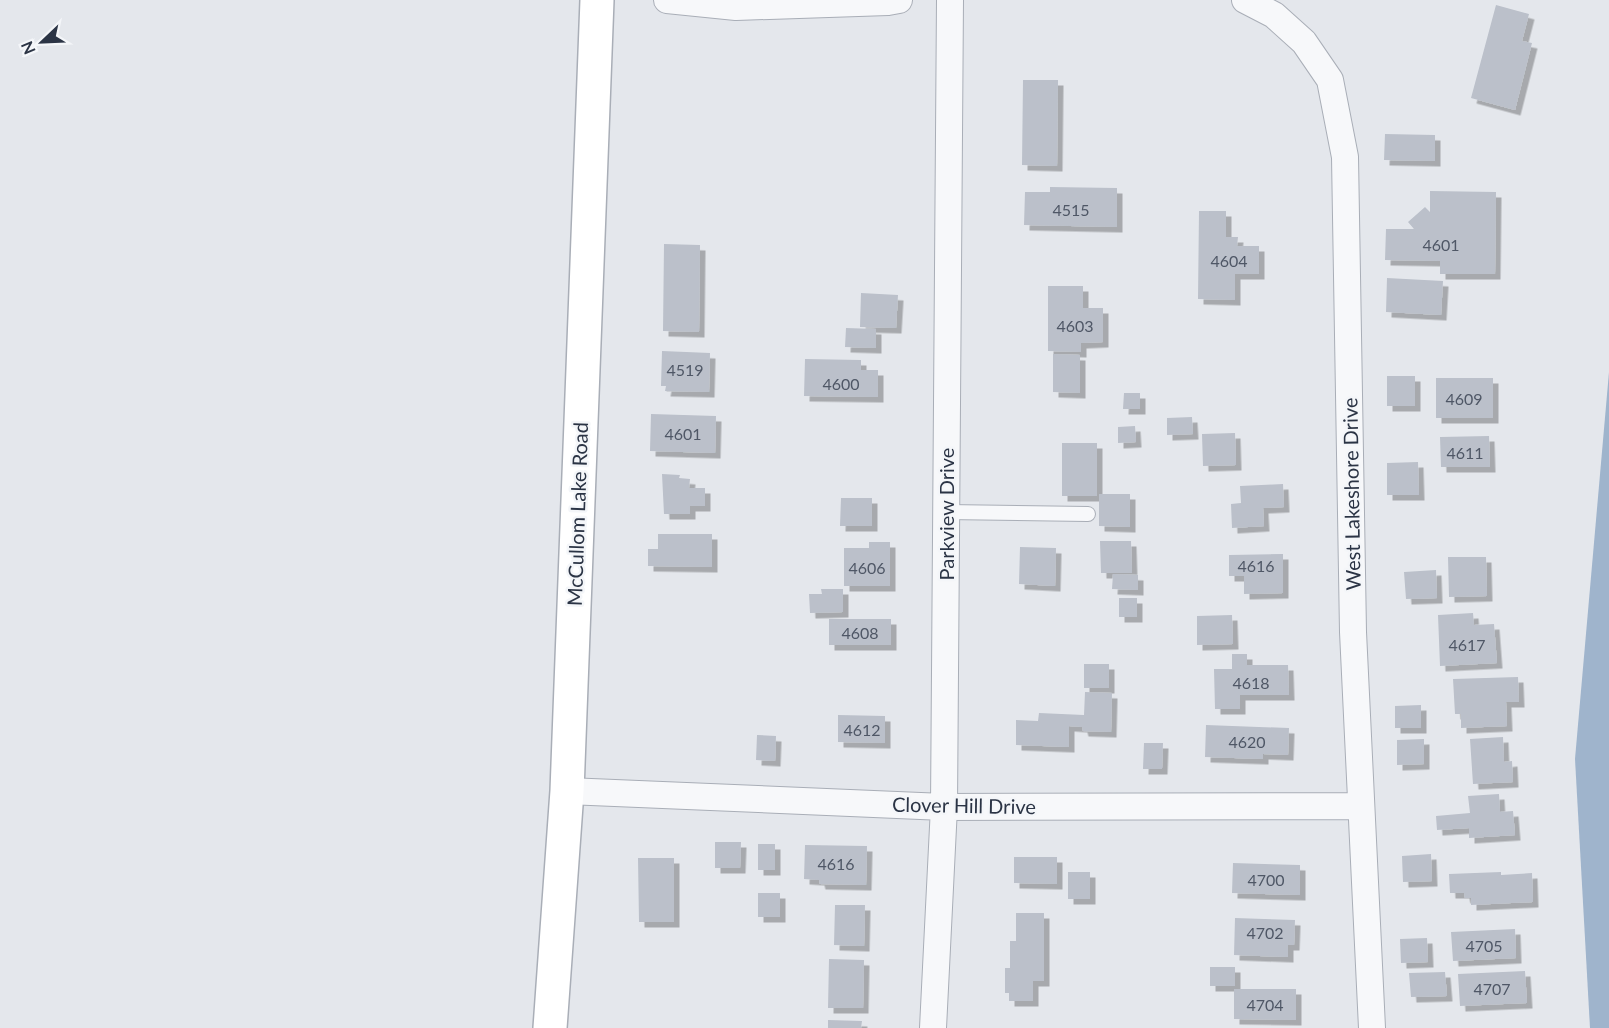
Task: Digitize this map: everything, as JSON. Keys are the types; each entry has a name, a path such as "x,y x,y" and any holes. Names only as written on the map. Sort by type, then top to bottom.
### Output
{"street":[{"name":"McCullom Lake Road","path":"550,1028 567,790 597,0"},
{"path":"667,0 736,7 899,0"},
{"name":"Parkview Drive","path":"933,1028 944,807 950,0"},
{"name":"West Lakeshore Drive","path":"1245,0 1274,15 1304,42 1330,80 1345,157 1353,632 1372,1028"},
{"name":"Clover Hill Drive","path":"567,790 944,807 1361,806"}],"lane":[{"path":"946,512 1088,514"}],"water":[{"path":"1609,372 1609,1028 1590,1028 1575,759"}],"building":[{"path":"1496,5 1529,14 1522,41 1532,43 1515,110 1471,98"},
{"path":"1023,80 1058,80 1057,166 1022,165"},
{"path":"1385,134 1435,135 1435,161 1384,160"},
{"path":"1050,187 1117,188 1117,227 1024,225 1025,192 1050,192"},
{"path":"1430,191 1496,192 1495,274 1440,274 1440,261 1385,260 1386,229 1414,229 1408,222 1425,207 1430,212"},
{"path":"1199,211 1226,211 1226,237 1238,237 1237,246 1259,246 1259,274 1235,274 1235,300 1198,299"},
{"path":"664,244 700,245 699,332 663,331"},
{"path":"1387,278 1443,281 1441,315 1386,312"},
{"path":"1048,286 1083,286 1083,308 1103,308 1103,342 1081,343 1081,352 1048,351"},
{"path":"861,293 898,295 896,328 860,327"},
{"path":"846,328 876,329 876,348 845,347"},
{"path":"662,351 710,353 709,392 665,391 666,386 661,386"},
{"path":"1053,354 1080,355 1080,393 1053,392"},
{"path":"805,359 861,360 861,370 878,370 878,397 804,396"},
{"path":"1387,376 1415,376 1415,406 1387,406"},
{"path":"1436,378 1493,378 1493,418 1436,418"},
{"path":"1124,393 1140,393 1140,409 1123,409"},
{"path":"651,414 716,416 715,453 650,451"},
{"path":"1192,417 1193,434 1167,435 1167,418"},
{"path":"1135,426 1136,442 1118,443 1118,427"},
{"path":"1235,433 1236,465 1203,466 1202,434"},
{"path":"1489,436 1490,467 1441,467 1440,437"},
{"path":"1062,443 1097,443 1097,496 1062,496"},
{"path":"1418,462 1419,495 1387,495 1387,463"},
{"path":"662,474 680,475 679,478 690,479 689,488 705,488 705,506 690,506 690,514 664,514"},
{"path":"1283,484 1284,507 1263,508 1264,526 1232,528 1231,504 1241,503 1240,486"},
{"path":"1099,494 1130,494 1130,527 1099,526"},
{"path":"841,498 872,498 872,526 840,526"},
{"path":"658,534 712,534 712,567 648,566 648,549 658,549"},
{"path":"1100,541 1131,541 1132,573 1101,573"},
{"path":"869,542 890,542 890,586 844,586 844,548 869,548"},
{"path":"1020,547 1056,548 1055,586 1019,584"},
{"path":"1283,554 1283,593 1244,594 1244,576 1229,576 1229,555"},
{"path":"1448,557 1486,557 1487,596 1449,597"},
{"path":"1436,570 1437,598 1406,599 1404,572"},
{"path":"1113,574 1138,575 1138,590 1112,589"},
{"path":"821,589 843,589 843,612 810,613 809,594 822,594"},
{"path":"1119,598 1137,598 1137,617 1119,617"},
{"path":"1473,613 1474,625 1494,624 1497,663 1440,666 1438,615"},
{"path":"1232,615 1233,644 1197,645 1197,616"},
{"path":"829,619 891,619 891,645 829,645"},
{"path":"1232,654 1247,654 1247,665 1288,665 1289,695 1240,695 1240,709 1215,709 1214,669 1232,669"},
{"path":"1084,664 1109,664 1109,688 1084,688"},
{"path":"1518,677 1519,702 1506,702 1507,726 1461,728 1461,714 1455,714 1453,679"},
{"path":"1085,692 1112,693 1111,732 1083,731 1082,727 1069,726 1069,747 1016,745 1016,720 1038,721 1039,713 1084,715"},
{"path":"1421,705 1421,728 1395,728 1395,706"},
{"path":"838,715 885,716 885,743 838,742"},
{"path":"1206,725 1289,728 1288,755 1263,754 1263,759 1205,757"},
{"path":"757,735 776,736 775,761 756,760"},
{"path":"1503,737 1504,762 1512,761 1513,782 1473,784 1470,739"},
{"path":"1424,739 1424,764 1397,765 1397,740"},
{"path":"1144,743 1163,743 1162,769 1143,769"},
{"path":"1499,794 1500,812 1513,811 1515,835 1469,838 1469,828 1437,830 1436,816 1470,813 1468,796"},
{"path":"715,842 741,842 740,868 715,868"},
{"path":"758,844 775,844 775,870 758,870"},
{"path":"805,845 867,846 866,885 820,884 819,880 804,879"},
{"path":"1431,854 1432,881 1403,882 1402,856"},
{"path":"1014,857 1057,857 1057,884 1014,883"},
{"path":"638,858 674,858 674,922 639,922"},
{"path":"1233,863 1300,865 1300,895 1232,893"},
{"path":"1068,872 1090,872 1090,899 1068,899"},
{"path":"1501,872 1501,875 1532,873 1533,902 1471,905 1471,898 1465,898 1464,893 1450,893 1449,874"},
{"path":"758,893 780,893 780,917 758,917"},
{"path":"835,905 865,905 864,946 834,945"},
{"path":"1016,913 1044,913 1044,981 1033,981 1033,1001 1009,1001 1009,993 1005,993 1005,968 1010,968 1010,941 1016,941"},
{"path":"1235,918 1295,920 1294,945 1288,945 1288,957 1234,955"},
{"path":"1515,929 1516,958 1453,961 1451,932"},
{"path":"1427,938 1428,962 1401,963 1400,939"},
{"path":"829,959 864,960 863,1008 828,1008"},
{"path":"1210,967 1235,967 1235,986 1210,986"},
{"path":"1525,971 1527,1003 1460,1006 1458,974"},
{"path":"1445,972 1447,996 1411,997 1409,973"},
{"path":"1234,989 1296,989 1296,1020 1234,1019"},
{"path":"828,1020 862,1021 861,1028 828,1028"}]}
